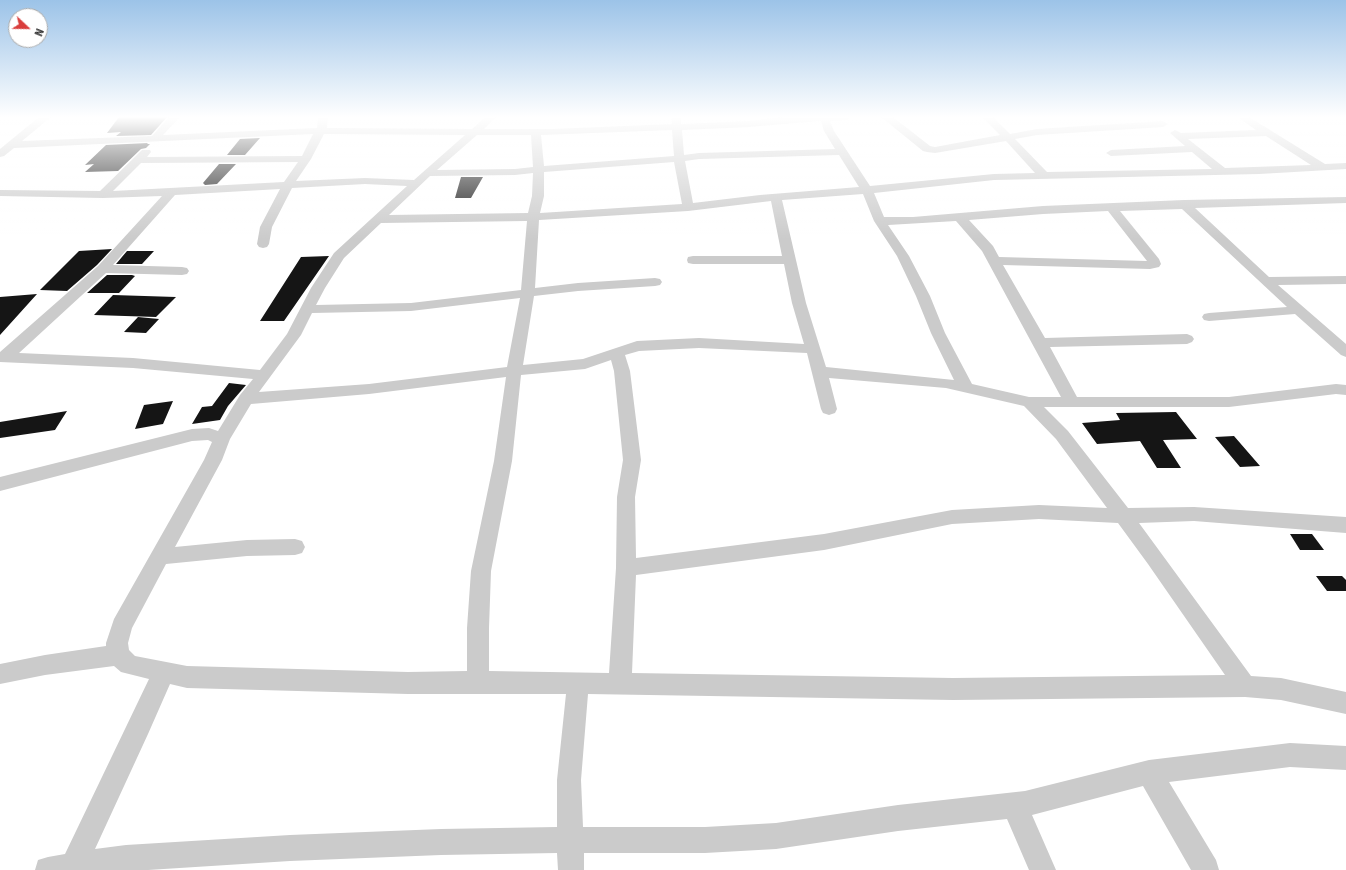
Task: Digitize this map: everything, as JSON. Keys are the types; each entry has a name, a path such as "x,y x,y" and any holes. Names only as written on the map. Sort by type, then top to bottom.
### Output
{"street":[{"path":"103,195 141,158"},
{"path":"445,158 339,256 318,288 294,335 246,399 222,439 213,460 122,626 117,643 118,655 128,665 187,677 408,683 478,682 953,688 1245,686 1281,689 1345,703"},
{"path":"478,682 478,628 481,571 503,461 514,372 528,292 532,217 538,196 540,169 539,158"},
{"path":"679,158 688,207"},
{"path":"427,173 515,172 690,158"},
{"path":"846,158 867,190 880,221 903,256 938,332 966,387"},
{"path":"1027,158 1044,176"},
{"path":"1206,158 1223,172"},
{"path":"1310,158 1346,178"},
{"path":"139,160 306,159"},
{"path":"263,244 266,227 288,185 306,159"},
{"path":"379,219 532,217 688,207 776,197 994,178 1223,172 1346,166"},
{"path":"0,193 103,195 365,181 416,183"},
{"path":"3,357 103,269 172,192"},
{"path":"776,197 798,303 820,372 829,409"},
{"path":"880,221 913,221 1043,210 1184,204 1346,200"},
{"path":"1184,204 1266,281 1346,352"},
{"path":"994,261 1154,264 1154,258 1111,207"},
{"path":"959,217 988,248 1073,403"},
{"path":"693,260 790,260"},
{"path":"103,269 182,271"},
{"path":"1266,281 1346,280"},
{"path":"307,309 371,310 405,308 585,286 655,282"},
{"path":"1208,317 1298,310"},
{"path":"1040,343 1187,339"},
{"path":"246,399 369,389 463,376 585,364 637,346 700,343 813,349"},
{"path":"617,352 622,371 632,460 626,497 626,568 620,684"},
{"path":"3,357 133,363 264,375"},
{"path":"820,372 946,383 1029,402 1229,402 1336,389 1346,390"},
{"path":"1029,402 1062,435 1155,558 1245,686"},
{"path":"0,484 192,435 209,434 222,439"},
{"path":"626,568 824,542 952,517 1039,512 1123,516 1194,514 1346,525"},
{"path":"159,557 247,548 295,547"},
{"path":"0,674 45,665 118,655"},
{"path":"64,869 140,726 163,673"},
{"path":"571,870 569,780 578,683"},
{"path":"64,869 126,858 290,848 441,842 705,840 776,836 898,818 1025,804 1149,772 1290,755 1346,758"},
{"path":"1149,772 1206,870"},
{"path":"1014,805 1043,870"}],"building":[{"path":"93,158 132,158 118,171 85,172 94,164 85,165"},
{"path":"219,164 236,164 217,184 205,185 203,183"},
{"path":"461,177 483,177 471,198 455,198"},
{"path":"112,249 97,265 67,291 40,290 79,251"},
{"path":"127,251 154,251 142,264 116,264"},
{"path":"329,256 284,321 260,321 301,257"},
{"path":"107,275 135,276 119,293 87,293"},
{"path":"37,294 0,335 0,297"},
{"path":"113,295 176,297 156,317 94,315"},
{"path":"138,317 159,319 146,333 124,332"},
{"path":"229,383 246,385 228,406 220,420 192,424 202,407 212,406"},
{"path":"173,401 163,424 135,429 144,405"},
{"path":"67,411 55,430 0,438 0,422"},
{"path":"1176,412 1197,439 1163,440 1181,468 1157,468 1140,441 1097,444 1082,423 1120,420 1116,413"},
{"path":"1234,436 1260,466 1240,467 1215,437"},
{"path":"1290,534 1312,534 1324,550 1300,550"},
{"path":"1316,576 1342,576 1346,580 1346,591 1327,591"}]}
